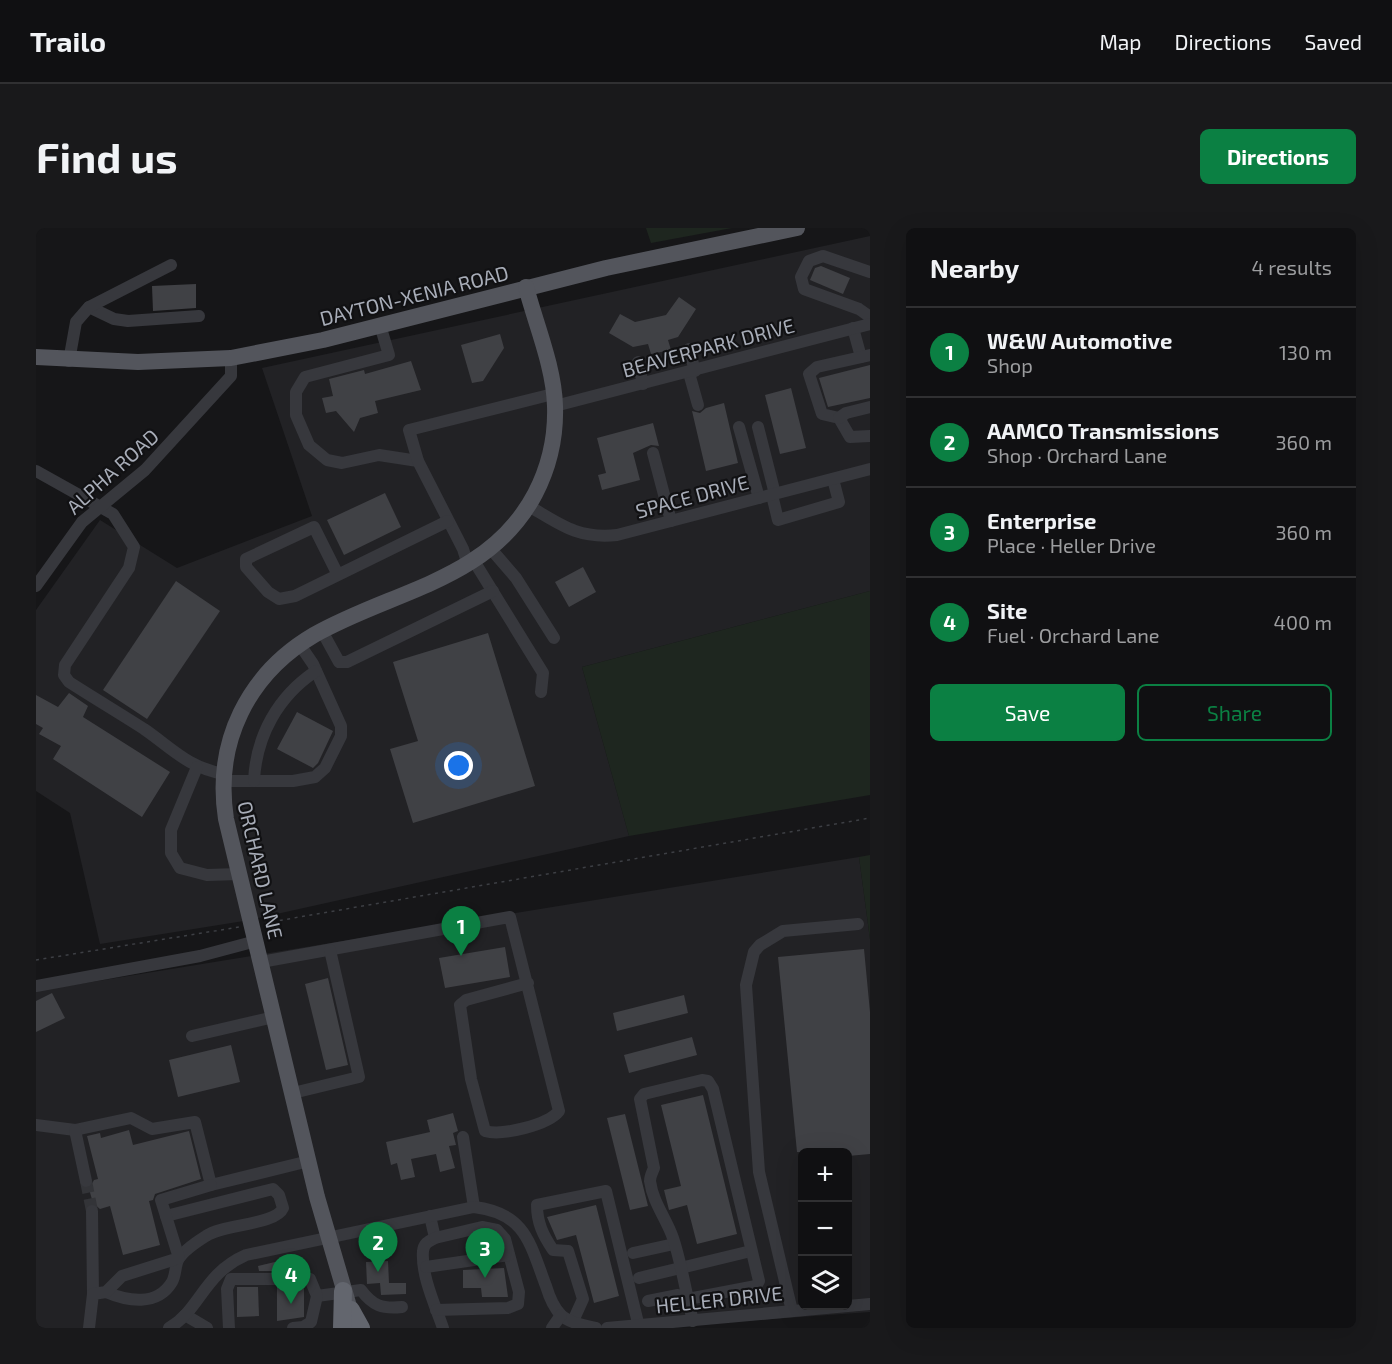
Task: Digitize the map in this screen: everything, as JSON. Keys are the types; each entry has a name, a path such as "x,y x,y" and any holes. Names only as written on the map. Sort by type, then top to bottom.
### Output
{"highway":[{"path":"342,1328 344,1291"},
{"path":"351,1310 359,1328"}],"main road":[{"name":"DAYTON-XENIA ROAD","path":"36,357 69,361 138,362 231,358 323,340 526,287 792,228"},
{"name":"ORCHARD LANE","path":"351,1310 328,1236 239,874 226,819 223,777 232,730 249,695 274,665 322,631 471,563 491,549 513,528 529,506 539,486 551,450 554,400 526,287"}],"street":[{"path":"870,272 823,256 809,261 801,277 804,289 859,309 870,317"},
{"path":"69,361 76,322 89,307 171,266"},
{"path":"89,307 114,319 128,321 199,316"},
{"name":"BEAVERPARK DRIVE","path":"418,461 409,429 643,384 870,324"},
{"path":"380,325 389,355 305,378 296,392 296,415 309,445 327,460 342,463 379,455 418,461 471,563 493,591 543,673 541,692"},
{"path":"853,328 865,356 817,367 809,374 822,414 838,418 850,437 870,436"},
{"path":"689,349 698,405"},
{"name":"ALPHA ROAD","path":"36,586 74,531 98,507 145,470 175,440 231,376 231,358"},
{"path":"638,362 643,384"},
{"path":"838,418 846,413 870,406"},
{"path":"739,427 778,520 838,502 833,479"},
{"path":"758,427 769,496"},
{"path":"653,453 671,521"},
{"name":"SPACE DRIVE","path":"529,506 571,531 596,537 617,535 870,469"},
{"path":"36,471 113,514 134,547 129,568 64,665 64,675 69,682 197,767 223,777 254,781 315,777 325,768 341,736 341,726 316,671 300,645"},
{"path":"338,575 314,527 246,559 246,567 268,592 279,599 295,596 338,575 448,521"},
{"path":"491,549 516,578 554,638"},
{"path":"322,631 339,662 347,662 493,591"},
{"path":"254,781 260,743 270,718 286,697 316,671"},
{"path":"197,767 171,830 171,853 180,868 207,875 239,874"},
{"path":"261,962 510,917 528,983 559,1111 552,1120 495,1135 484,1131 471,1079 460,1005 466,1000 528,983"},
{"path":"792,1311 759,1172 746,985 754,952 783,931 858,924"},
{"path":"36,986 200,956 254,933"},
{"path":"293,1093 359,1077 330,950"},
{"path":"192,1036 274,1017"},
{"path":"648,1301 678,1295 688,1299 756,1286 759,1281 713,1089 711,1084 702,1080 644,1094 640,1099 654,1168 650,1178 655,1200 674,1244 681,1269 688,1299 693,1321"},
{"path":"36,1125 75,1130 130,1119 152,1130 195,1122 211,1185"},
{"path":"75,1130 86,1181"},
{"path":"463,1137 474,1207"},
{"path":"99,1293 126,1300 145,1301 160,1294 172,1282 179,1258 161,1200 309,1161"},
{"path":"99,1293 122,1276 179,1258 208,1234 274,1217 282,1208 279,1195 273,1189 166,1216"},
{"path":"552,1328 567,1318 583,1299 568,1251 553,1250 544,1238 537,1220 537,1205 606,1191 639,1327"},
{"path":"169,1328 185,1315 214,1276 233,1261 274,1248 474,1207 498,1211 522,1229 532,1247 550,1298 567,1318 596,1328"},
{"path":"89,1328 99,1293 92,1211"},
{"path":"430,1215 435,1238"},
{"path":"436,1310 508,1308 518,1304 519,1292 505,1239 497,1230 482,1227 426,1242 423,1250 426,1267 436,1310 443,1328"},
{"path":"633,1253 674,1244"},
{"path":"639,1278 751,1251"},
{"path":"426,1267 509,1255"},
{"path":"229,1328 228,1283 231,1279 310,1279 318,1296 311,1322 303,1327 293,1328"},
{"path":"318,1296 361,1290 371,1303 386,1309 402,1307"},
{"name":"HELLER DRIVE","path":"607,1328 639,1327 870,1304"},
{"path":"185,1315 207,1328"}],"path":[{"path":"36,960 254,933 870,818"}],"shaded area":[{"path":"646,228 732,228 651,243"},
{"path":"870,236 870,591 582,667 629,836 250,920 100,944 70,813 36,791 36,610 100,520 177,568 312,516 262,368"},
{"path":"870,591 870,795 629,836 582,667"},
{"path":"870,855 870,939 859,857"},
{"path":"859,857 870,939 870,1312 644,1328 36,1328 36,991"}],"building":[{"path":"821,266 850,278 843,294 810,280 815,268"},
{"path":"196,284 196,308 153,311 152,286"},
{"path":"679,297 696,309 678,337 668,340 671,350 651,354 648,344 633,347 609,333 620,314 635,322 666,315"},
{"path":"500,334 504,348 483,381 472,383 461,345"},
{"path":"411,361 421,390 375,401 378,413 360,418 354,432 336,411 326,413 322,398 333,396 329,379 364,370 365,374"},
{"path":"870,365 870,398 828,407 819,378"},
{"path":"791,388 806,448 780,454 765,395"},
{"path":"724,403 738,463 706,471 692,411 700,413 706,408"},
{"path":"653,423 659,446 651,445 633,453 640,480 602,490 598,475 606,473 597,438"},
{"path":"385,493 401,527 344,555 327,520"},
{"path":"583,567 596,592 569,607 555,582"},
{"path":"176,581 220,611 147,719 103,690"},
{"path":"488,633 535,786 413,823 390,749 418,741 393,662"},
{"path":"69,693 88,706 83,717 170,772 142,817 53,759 61,746 39,734 43,728 36,724 36,695 58,707"},
{"path":"297,712 333,731 318,763 313,768 277,749"},
{"path":"505,947 510,977 445,988 439,958"},
{"path":"864,949 870,1012 870,1154 852,1156 852,1148 798,1148 797,1152 778,957"},
{"path":"328,978 348,1065 326,1070 305,984"},
{"path":"52,993 65,1018 36,1032 36,1001"},
{"path":"684,995 688,1013 617,1031 613,1013"},
{"path":"692,1037 697,1055 629,1073 624,1055"},
{"path":"231,1045 240,1082 178,1097 169,1060"},
{"path":"703,1095 737,1234 697,1244 687,1205 669,1210 664,1190 681,1186 661,1105"},
{"path":"453,1113 458,1131 453,1133 456,1145 449,1146 455,1168 440,1172 436,1154 411,1159 415,1177 401,1180 397,1163 391,1165 386,1142 430,1132 427,1120"},
{"path":"625,1114 648,1206 630,1210 607,1118"},
{"path":"129,1130 133,1145 189,1131 201,1179 155,1194 153,1200 149,1201 160,1245 123,1255 110,1206 100,1209 93,1203 89,1189 94,1180 98,1179 87,1136 100,1133 101,1138"},
{"path":"596,1205 619,1296 594,1303 576,1235 557,1240 547,1217"},
{"path":"279,1261 282,1271 259,1271 258,1266"},
{"path":"388,1261 389,1283 406,1283 406,1294 381,1295 380,1283 367,1284 366,1262"},
{"path":"504,1268 508,1297 482,1297 481,1288 463,1288 463,1270"},
{"path":"237,1287 258,1287 259,1316 237,1317"},
{"path":"277,1287 304,1287 304,1317 277,1321"}],"tunnel":[{"path":"86,1181 92,1211"}],"place":[{"name":"W&W Automotive","path":"461,956"},
{"name":"AAMCO Transmissions","path":"378,1272"},
{"name":"Enterprise","path":"485,1278"},
{"name":"Site","path":"291,1304"}]}
